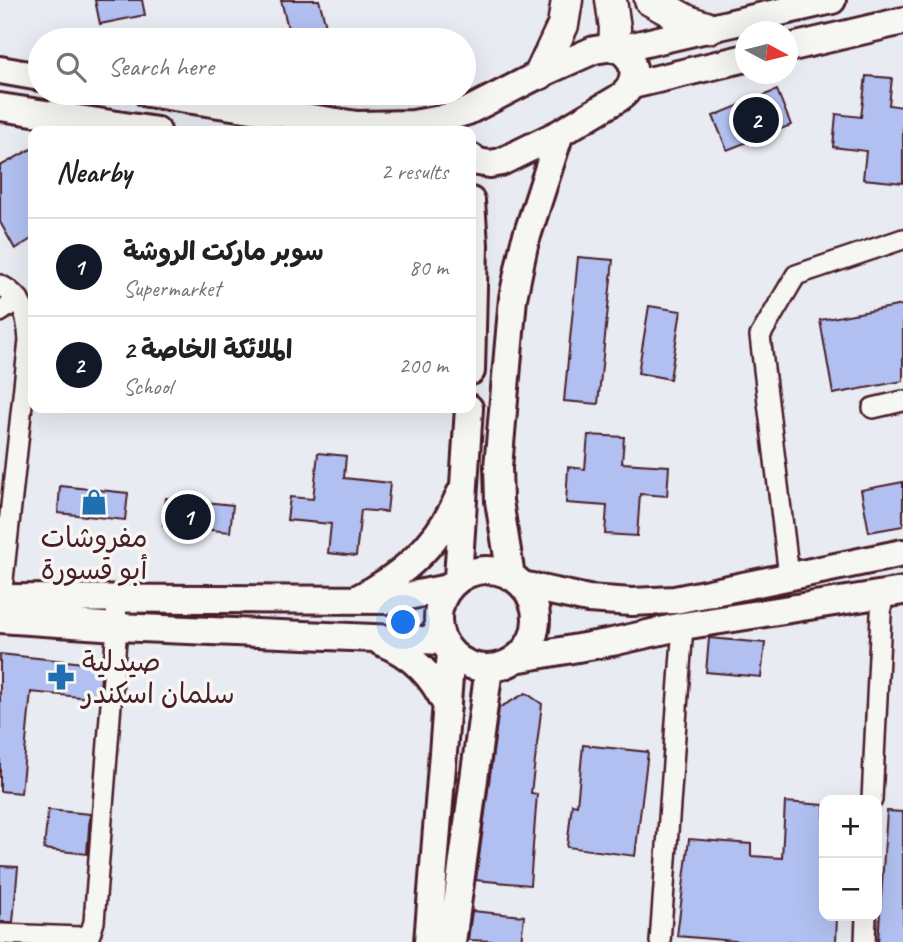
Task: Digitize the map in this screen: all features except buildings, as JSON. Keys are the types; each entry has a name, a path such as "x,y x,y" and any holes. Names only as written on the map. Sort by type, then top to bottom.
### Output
{"main road":[{"path":"540,74 563,25 567,0"},
{"path":"611,0 617,48"},
{"path":"650,0 688,21 709,28"}],"street":[{"path":"229,105 366,125 463,121 540,74 594,50 617,48 832,0"},
{"path":"798,46 903,21"},
{"path":"617,48 630,58 635,71 632,85"},
{"path":"476,161 490,164 501,162 560,133 619,98 632,85 735,61"},
{"path":"0,70 28,74"},
{"path":"0,107 124,126"},
{"path":"469,413 453,583 441,600 438,628 447,647 462,661 488,668 514,659 525,649 535,624 535,610 530,596 517,581 499,501 498,467 513,298 524,245 560,133"},
{"path":"789,576 760,336 796,275 903,239"},
{"path":"0,285 19,299 26,315 28,332"},
{"path":"0,312 19,299"},
{"path":"0,605 28,350"},
{"path":"873,408 903,401"},
{"path":"355,600 396,577 430,544 456,504 464,482"},
{"path":"0,605 116,599 388,600 453,583 471,572 485,569 498,571 517,581 588,599 632,602 675,600 903,553"},
{"path":"514,659 612,642 682,626 892,593 872,795"},
{"path":"0,934 80,937 90,934 94,922 117,627 116,599"},
{"path":"0,605 117,627 369,638 447,647"},
{"path":"660,942 682,626"},
{"path":"369,638 398,649 422,668 436,685 447,706"},
{"path":"428,942 447,706 447,647"},
{"path":"452,942 488,668"},
{"path":"864,942 866,921"}],"place":[{"name":"الملائكة الخاصة 2","path":"756,120"},
{"name":"مفروشات أبو قسورة","path":"94,502"},
{"name":"سوبر ماركت الروشة","path":"188,517"},
{"name":"صيدلية سلمان اسكندر","path":"61,677"}]}
